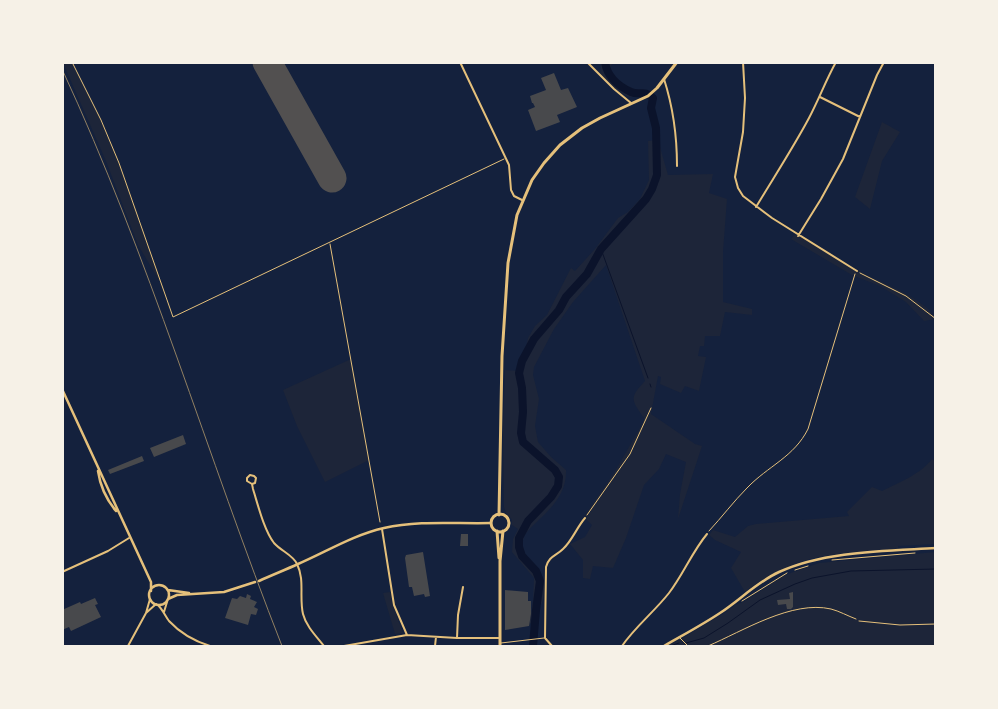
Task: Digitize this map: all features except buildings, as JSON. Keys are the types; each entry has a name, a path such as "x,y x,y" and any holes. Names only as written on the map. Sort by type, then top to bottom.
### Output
{"main road":[{"path":"499,515 500,404 506,283 513,229 522,200 532,180 554,152 582,128 643,100 657,88 676,62"},
{"path":"500,561 497,531 491,523 494,516 499,515 504,516 508,523 507,528 503,531 500,561 500,645"},
{"path":"497,531 503,531"}],"street":[{"path":"460,62 509,165 511,190 514,196 522,200"},
{"path":"587,62 614,89 633,104"},
{"path":"743,62 743,132 735,177 738,188 743,196 756,207 798,236 857,271"},
{"path":"756,207 795,143 820,97 836,62"},
{"path":"798,236 822,199 843,159 884,62"},
{"path":"664,79 668,91 675,133 677,166"},
{"path":"820,97 860,117"},
{"path":"62,389 150,582 151,591 146,613 128,646"},
{"path":"252,484 272,541 294,559 298,565 302,581 302,612 307,624 324,646"},
{"path":"552,646 545,638 548,561 564,549 585,518"},
{"path":"259,581 298,565 344,542 382,529 414,524 491,523"},
{"path":"382,529 394,605 407,635"},
{"path":"622,646 632,632 669,593 707,534"},
{"path":"62,572 108,551 129,538"},
{"path":"664,646 720,613 759,582 778,572 832,556 936,548"},
{"path":"150,582 167,590 193,594"},
{"path":"146,613 177,595 224,592 255,582"},
{"path":"151,591 157,586"},
{"path":"457,638 458,615 463,587"},
{"path":"164,612 168,600 167,590"},
{"path":"150,598 181,632 198,642 210,646"},
{"path":"344,646 407,635 500,638"},
{"path":"435,646 436,637"}],"lane":[{"path":"708,646 777,614 811,608 830,609 856,619"},
{"path":"679,637 688,646"},
{"path":"500,645 545,638"}],"path":[{"path":"72,62 101,120 119,163 173,317 506,158"},
{"path":"330,243 380,522"},
{"path":"707,534 748,487 793,451 802,441 808,429 847,298 857,271 906,296 936,319"},
{"path":"585,518 630,454 651,408"},
{"path":"828,561 918,553"},
{"path":"740,598 742,601 779,577 813,564"},
{"path":"856,619 900,625 936,624"}],"shaded area":[{"path":"63,63 72,63 101,120 119,163 163,287 138,245 106,161"},
{"path":"601,63 614,63 609,67 617,81 640,94 635,97 629,97 616,88 600,75"},
{"path":"882,122 900,132 882,161 870,209 855,197"},
{"path":"658,140 668,175 713,174 709,193 727,199 723,252 723,302 752,309 752,315 725,312 720,336 705,336 704,346 700,346 698,356 706,357 699,391 685,386 681,393 660,384 661,377 658,376 651,414 695,444 702,446 678,519 686,462 666,454 659,469 644,485 626,538 613,568 593,566 590,579 583,578 583,560 570,544 585,537 592,525 584,517 614,473 644,421 634,403 634,395 645,381 606,265 573,302 554,329 534,367 533,375 539,399 535,426 538,442 566,470 563,490 553,506 525,534 524,550 537,569 544,584 542,602 529,626 534,578 512,552 513,539 518,529 512,525 512,520 504,507 503,431 505,370 521,371 528,338 535,326 547,315 571,268 575,271 595,249 618,218 628,212 640,199 649,180 648,141"},
{"path":"796,233 859,271 913,298 931,312 935,319 924,321 906,302 880,286 852,275 791,239"},
{"path":"351,359 369,460 325,482 297,426 283,390"},
{"path":"932,459 935,461 935,544 898,546 898,549 818,557 782,569 763,579 745,592 731,568 741,552 715,540 709,535 713,530 735,537 748,526 756,524 849,516 847,512 872,487 882,491 916,474"},
{"path":"935,552 935,646 669,646 785,575 819,563"},
{"path":"390,592 403,633 395,634 383,593"}],"waterway":[{"path":"533,646 540,581 536,571 522,556 519,538 528,521 551,497 558,486 559,477 555,470 523,442 521,433 523,412 522,388 519,373 522,361 534,339 559,310 566,297 587,274 601,249 646,199 657,175 656,128 651,108 653,98 650,95 634,93 622,87 608,72 605,62"},
{"path":"601,249 648,378"},
{"path":"686,643 704,638 760,600 812,578 851,571 936,569"},
{"path":"670,646 679,643"}],"runway":[{"path":"267,62 332,178"}],"railway":[{"path":"62,69 123,211 282,646"}]}
